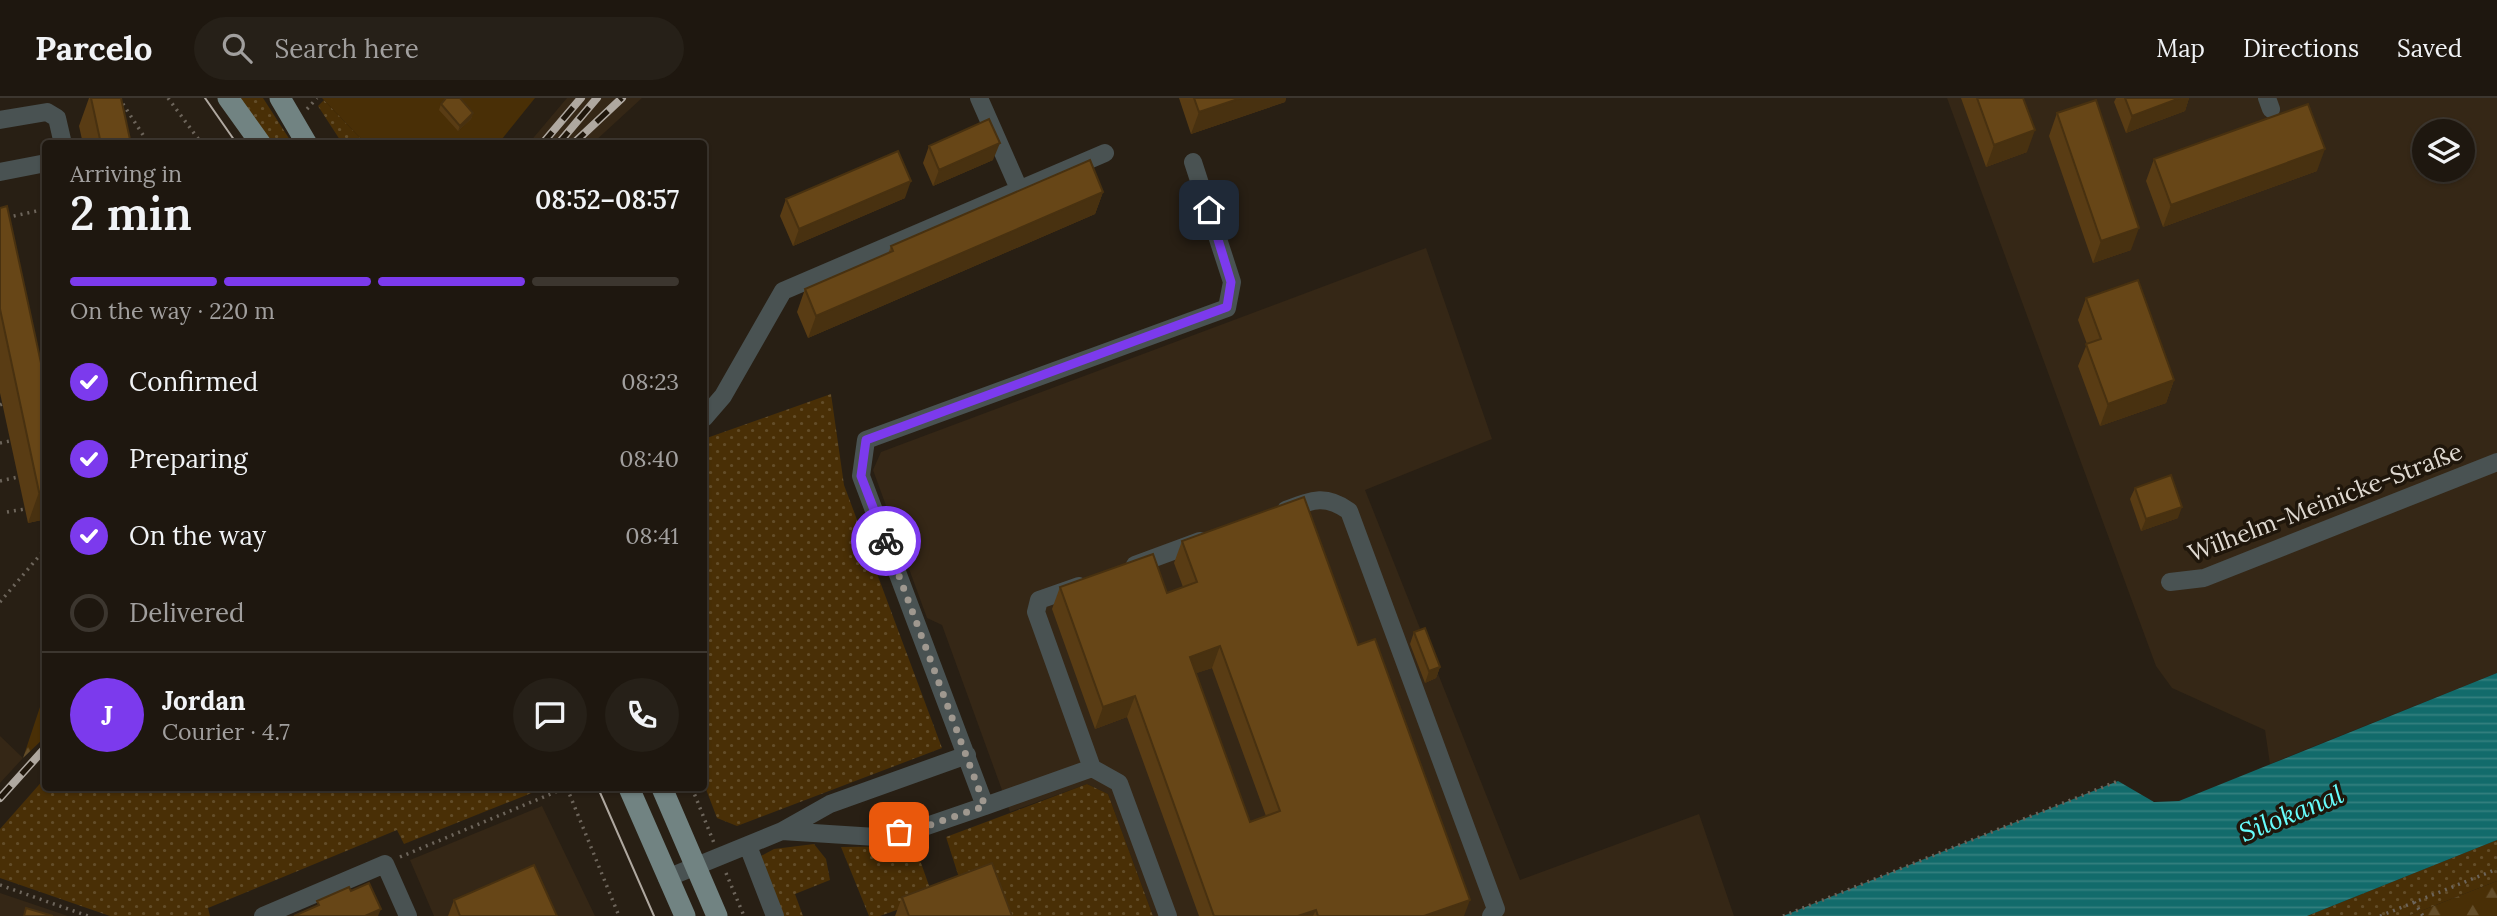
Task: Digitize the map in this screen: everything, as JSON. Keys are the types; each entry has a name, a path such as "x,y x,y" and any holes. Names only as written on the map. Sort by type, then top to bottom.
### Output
{"main road":[{"path":"228,98 258,140"},
{"path":"279,98 305,140"},
{"path":"630,791 685,916"},
{"path":"663,791 717,916"}],"street":[{"path":"979,98 1019,189"},
{"path":"0,120 47,112 57,118 62,140"},
{"path":"707,415 723,396 783,291 1105,153"},
{"path":"985,806 861,476 866,440 1227,307 1231,282 1193,162"},
{"path":"0,173 42,164"},
{"name":"Wilhelm-Meinicke-Straße","path":"2170,582 2204,578 2497,462"},
{"path":"1274,514 1313,500 1335,502 1349,511 1496,909 1492,916"},
{"path":"1117,572 1222,533"},
{"path":"1091,581 1039,600 1036,612 1093,768 1119,783 1168,916"},
{"path":"667,878 782,831 830,804 967,755"},
{"path":"782,831 876,837 921,828 1093,768"},
{"path":"748,846 775,916"},
{"path":"263,916 386,864 408,916"}],"path":[{"path":"119,98 146,140"},
{"path":"168,98 199,140"},
{"path":"307,109 317,98"},
{"path":"0,219 42,210"},
{"path":"0,443 10,441"},
{"path":"0,481 18,477"},
{"path":"7,512 25,509"},
{"path":"0,602 42,553"},
{"path":"1783,916 2118,781"},
{"path":"386,864 559,791"},
{"path":"567,791 619,916"},
{"path":"2380,916 2497,869"},
{"path":"0,886 88,916"},
{"path":"733,891 744,916"},
{"path":"2414,902 2423,916"}],"shaded area":[{"path":"567,98 642,98 596,140 532,140"},
{"path":"1947,98 2497,98 2497,673 2270,764 2265,730 2172,688 2156,666"},
{"path":"1426,248 1492,439 1365,490 1520,880 1699,814 1734,916 1153,916 1108,794 1087,784 1010,812 942,625 927,618 873,470 881,452"},
{"path":"0,736 23,758 0,783"},
{"path":"542,806 595,916 434,916 410,860"},
{"path":"0,893 68,916 0,916"}],"green space":[{"path":"238,98 263,98 290,140 269,140"},
{"path":"322,98 535,98 501,140 362,140"},
{"path":"324,100 362,140 340,140 318,106"},
{"path":"831,394 844,485 942,748 737,826 717,818 707,791 707,438"},
{"path":"42,701 42,740 23,758"},
{"path":"42,781 42,791 536,791 404,844 397,830 208,908 210,916 110,916 0,878 0,829"},
{"path":"1087,784 1108,794 1153,916 1000,916 962,887 946,837"},
{"path":"2497,840 2497,881 2408,916 2307,916"},
{"path":"814,844 826,859 830,880 795,894 803,916 782,916 759,857 774,849"},
{"path":"915,846 933,897 880,916 869,916 841,847"},
{"path":"2497,881 2497,916 2408,916"}],"water":[{"name":"Silokanal","path":"2497,673 2497,840 2307,916 1783,916 2118,781 2154,802 2179,801"}],"building":[{"path":"91,98 121,98 130,140 100,140"},
{"path":"446,98 460,98 473,113 460,126 441,104"},
{"path":"1194,98 1241,98 1199,112"},
{"path":"1977,98 2023,98 2035,130 1994,145"},
{"path":"2125,98 2180,98 2132,116"},
{"path":"2096,100 2139,228 2101,241 2057,113"},
{"path":"2308,104 2325,149 2171,205 2154,159"},
{"path":"989,119 1000,143 939,170 929,146"},
{"path":"898,151 911,181 799,229 786,199"},
{"path":"1090,160 1103,192 816,316 805,289 893,251 891,246"},
{"path":"7,206 42,368 42,491 39,492 0,309 0,208"},
{"path":"2138,280 2174,380 2108,404 2086,344 2101,339 2086,298"},
{"path":"2171,475 2182,507 2146,519 2135,488"},
{"path":"1304,497 1358,645 1375,639 1470,900 1424,916 1318,916 1316,910 1298,916 1214,916 1135,696 1103,707 1060,587 1153,554 1167,593 1197,582 1182,541","holes":["1220,646 1280,811 1250,822 1190,657"]},
{"path":"1425,628 1440,667 1429,671 1414,632"},
{"path":"992,863 1012,916 909,916 902,897"},
{"path":"534,865 557,916 460,916 454,900"},
{"path":"369,883 381,909 365,916 294,916 319,905 317,901 349,887 351,891"},
{"path":"26,908 53,916 24,916"}],"tram line":[{"path":"205,98 234,140"},
{"path":"599,791 654,916"}],"railway":[{"path":"545,140 581,98"},
{"path":"561,140 597,98"},
{"path":"577,140 622,98"},
{"path":"0,798 42,751"}],"way so far":[{"path":"886,541 985,806 921,828 899,832"}],"route":[{"path":"886,541 861,476 866,440 1227,307 1231,282 1209,210"}]}
